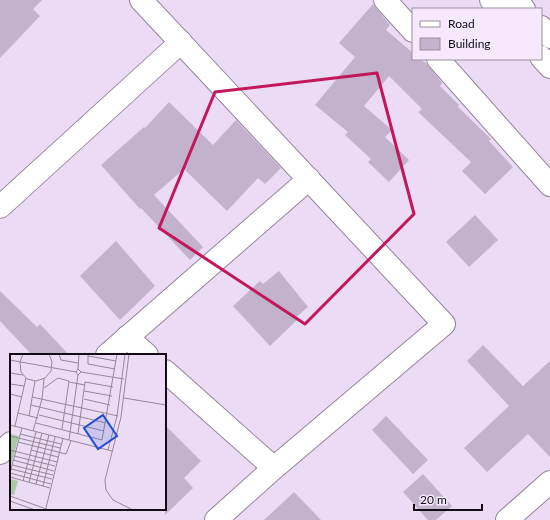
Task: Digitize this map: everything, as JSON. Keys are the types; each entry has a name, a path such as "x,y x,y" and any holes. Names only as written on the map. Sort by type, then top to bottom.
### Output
{"street":[{"path":"141,0 444,324 274,468 216,520"},
{"path":"385,0 412,30"},
{"path":"491,0 498,8"},
{"path":"516,0 523,8"},
{"path":"542,28 550,37"},
{"path":"0,207 180,42"},
{"path":"542,58 550,67"},
{"path":"439,60 550,185"},
{"path":"108,354 309,180"},
{"path":"127,337 146,354"},
{"path":"166,372 274,468"},
{"path":"0,453 10,444"},
{"path":"507,520 550,482"}],"highlighted area":[{"path":"377,73 414,214 305,324 159,228 215,92"}],"building":[{"path":"0,0 42,0 33,9 40,16 0,58"},
{"path":"373,4 390,25 386,30 412,52 412,60 421,60 427,64 442,83 440,86 459,105 458,107 491,139 489,141 513,167 485,194 462,171 471,162 418,112 422,109 389,76 364,106 392,130 385,137 409,160 389,182 368,162 371,159 345,135 348,132 315,105 355,57 339,43"},
{"path":"169,102 213,145 236,120 281,168 265,184 258,178 227,211 184,169 154,195 203,247 190,260 141,208 140,209 101,165 144,127 145,128"},
{"path":"475,215 498,240 469,267 446,242"},
{"path":"116,241 155,286 120,320 80,276"},
{"path":"279,271 308,307 295,318 297,320 270,346 233,306 260,281 263,284"},
{"path":"0,291 37,327 40,324 68,354 31,354 0,321"},
{"path":"483,345 523,386 550,361 550,457 528,434 487,472 464,448 509,406 467,361"},
{"path":"386,416 428,460 413,474 372,430"},
{"path":"166,426 201,461 184,478 193,488 165,515"},
{"path":"423,474 452,506 436,520 428,520 403,492"},
{"path":"294,492 321,520 264,520"}]}
